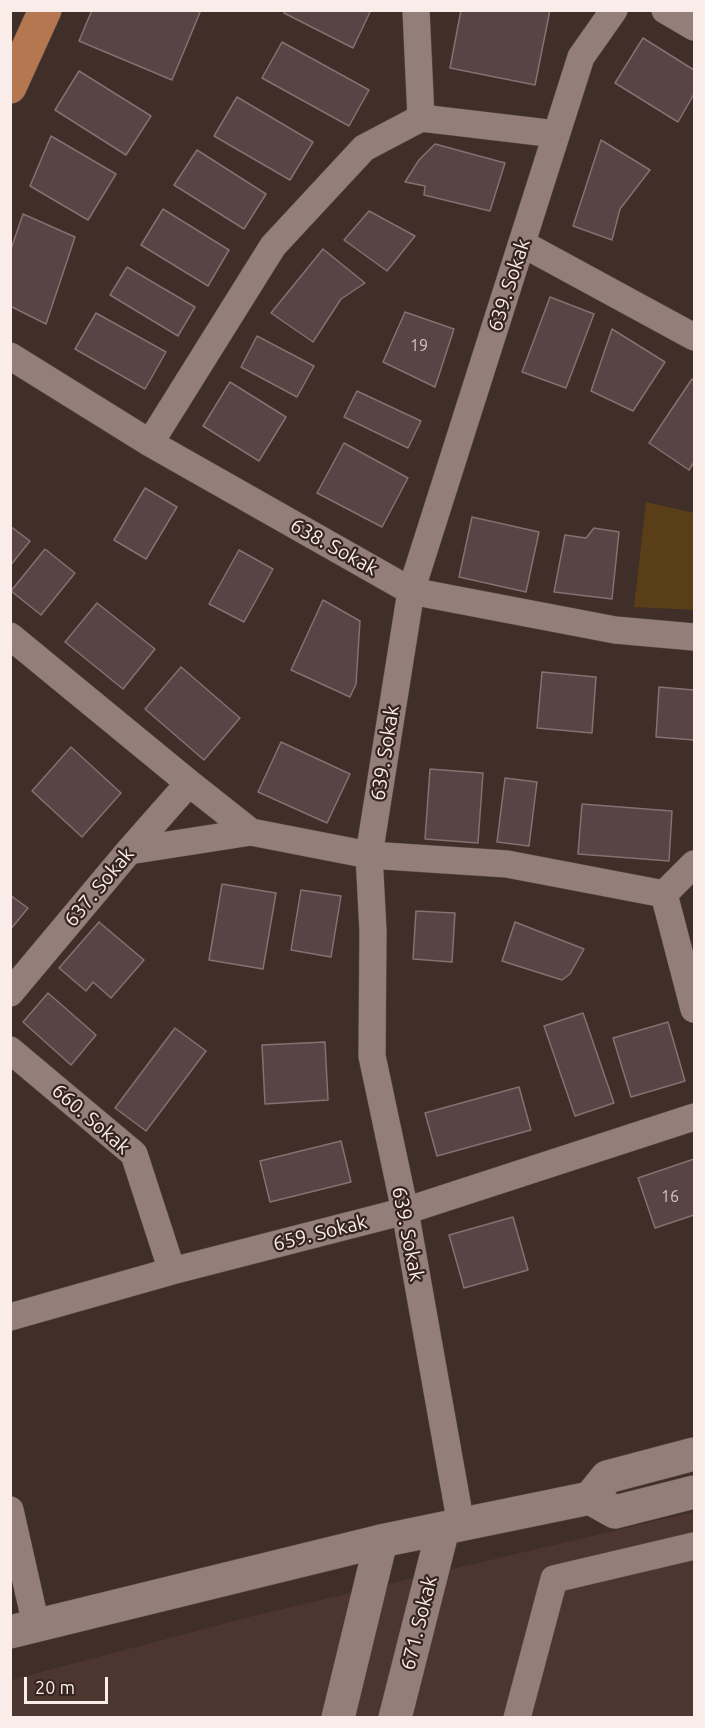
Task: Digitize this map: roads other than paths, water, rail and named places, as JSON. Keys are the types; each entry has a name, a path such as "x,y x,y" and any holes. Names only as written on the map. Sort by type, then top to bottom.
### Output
{"main road":[{"path":"10,87 45,10"}],"street":[{"path":"416,10 421,118"},
{"name":"639. Sokak","path":"452,1527 405,1211 372,1056 373,931 369,855 411,591 581,57 614,10"},
{"path":"665,10 694,27"},
{"path":"150,443 273,246 364,148 421,118 556,134"},
{"path":"523,244 694,337"},
{"name":"638. Sokak","path":"10,356 150,443 411,591 615,630 694,637"},
{"path":"10,636 251,832"},
{"name":"637. Sokak","path":"10,993 189,783"},
{"path":"129,851 251,832 369,855 507,864 664,894"},
{"path":"664,894 694,864"},
{"path":"664,894 694,1008"},
{"name":"660. Sokak","path":"10,1050 134,1154 172,1271"},
{"name":"659. Sokak","path":"10,1317 172,1271 405,1211 694,1117"},
{"path":"10,1510 23,1628 381,1541 590,1498 606,1477 694,1454"},
{"path":"590,1498 615,1512 694,1492"},
{"name":"671. Sokak","path":"396,1718 452,1527"},
{"path":"338,1718 381,1541"},
{"path":"517,1718 554,1580 694,1546"}]}
